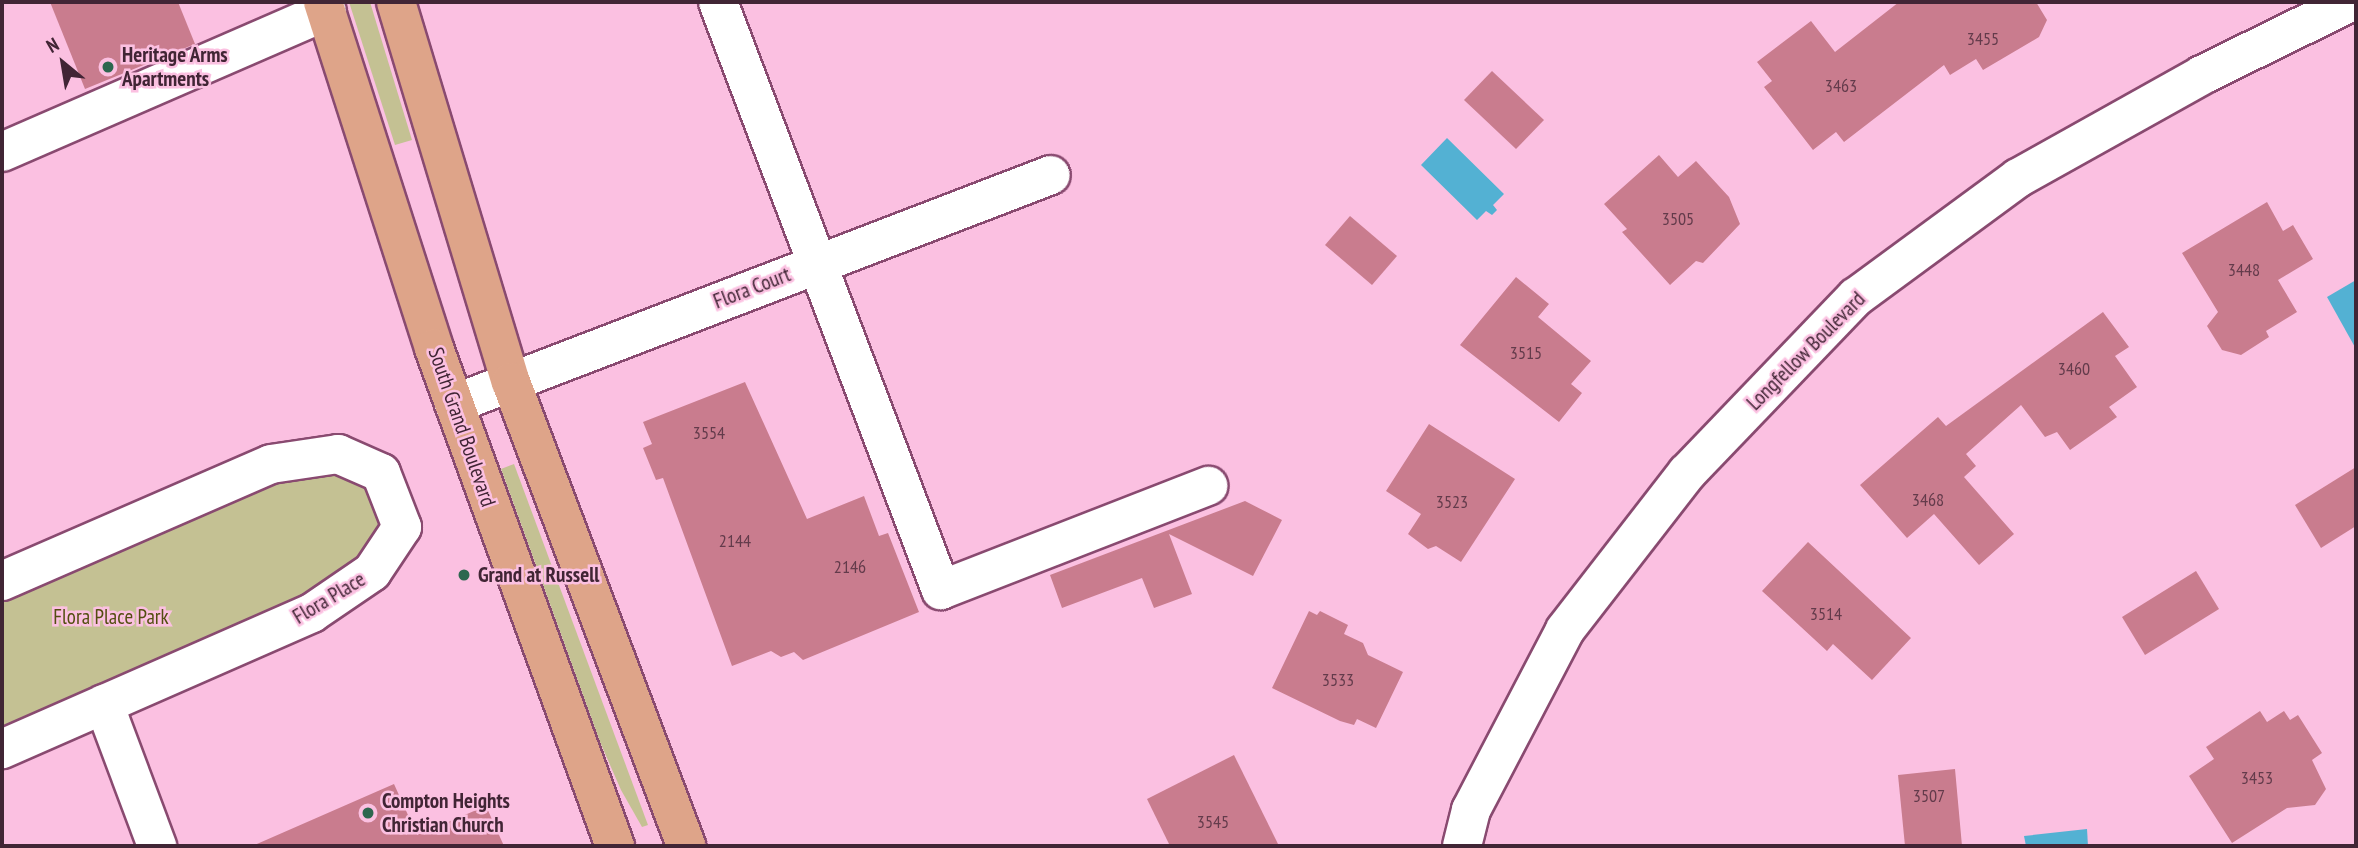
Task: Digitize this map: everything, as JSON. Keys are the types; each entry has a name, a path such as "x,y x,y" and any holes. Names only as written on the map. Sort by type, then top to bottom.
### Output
{"main road":[{"path":"396,2 511,382 686,846"},
{"name":"South Grand Boulevard","path":"325,7 454,404 615,846"}],"street":[{"path":"718,2 941,590 1208,486"},
{"name":"Longfellow Boulevard","path":"1462,846 1471,810 1566,629 1687,473 1856,298 2018,178 2202,75 2351,2"},
{"path":"2,152 325,7"},
{"name":"Flora Court","path":"454,404 1051,175"},
{"name":"Flora Place","path":"2,581 271,464 338,454 381,472 402,527 372,572 312,613 2,748"},
{"path":"104,704 157,846"}],"green space":[{"path":"349,2 370,2 412,140 395,145"},
{"name":"Flora Place Park","path":"338,454 402,527 372,572 2,748 2,581"},
{"path":"514,464 648,825 642,827 621,790 600,742 501,469"}],"water":[{"path":"1447,138 1504,194 1493,205 1497,210 1492,215 1486,211 1477,220 1421,165"},
{"path":"2356,280 2356,349 2327,297"},
{"path":"2087,829 2088,846 2026,846 2024,836"}],"building":[{"name":"Heritage Arms Apartments","path":"50,2 178,2 195,44 85,89"},
{"path":"1899,2 2036,2 2047,20 2039,37 1983,70 1976,59 1950,75 1944,65 1844,142 1836,132 1813,150 1764,87 1772,81 1757,62 1811,21 1835,52"},
{"path":"1492,71 1544,120 1516,149 1464,100"},
{"path":"1659,155 1678,177 1696,161 1729,197 1740,224 1703,263 1696,261 1670,285 1622,232 1627,229 1604,204"},
{"path":"2267,202 2283,231 2293,225 2313,259 2278,280 2297,312 2266,331 2269,337 2241,355 2222,350 2207,326 2218,312 2182,253"},
{"path":"1350,216 1397,256 1372,285 1325,245"},
{"path":"1516,277 1549,304 1538,317 1591,361 1571,384 1582,393 1559,422 1460,345"},
{"path":"2103,312 2129,347 2115,356 2137,387 2109,407 2117,417 2070,450 2057,432 2045,437 2021,405 1966,454 1976,466 1964,477 2014,534 1979,565 1934,514 1907,538 1860,485 1938,417 1946,426"},
{"path":"745,382 807,519 864,496 879,536 888,533 919,612 803,660 794,652 781,657 771,651 732,666 663,478 656,480 643,448 652,444 643,422"},
{"path":"1429,424 1515,479 1461,562 1436,546 1428,549 1408,534 1421,514 1386,491"},
{"path":"2356,467 2356,526 2321,548 2295,505"},
{"path":"1245,501 1282,520 1253,576 1169,534 1192,594 1154,608 1142,578 1062,608 1050,575"},
{"path":"1808,542 1911,638 1872,680 1833,644 1827,651 1762,591"},
{"path":"2196,571 2219,609 2145,655 2122,617"},
{"path":"1309,611 1317,615 1320,611 1348,625 1344,634 1363,643 1368,655 1403,672 1376,728 1357,719 1354,725 1340,721 1272,688"},
{"path":"2260,711 2267,722 2284,711 2290,720 2298,715 2322,753 2312,760 2326,789 2315,805 2287,808 2232,843 2189,776 2214,759 2206,747"},
{"path":"1234,755 1279,846 1170,846 1147,799"},
{"path":"1955,769 1962,846 1905,846 1898,775"},
{"name":"Compton Heights Christian Church","path":"394,784 417,835 486,806 504,846 252,846"}],"place":[{"name":"Heritage Arms Apartments","path":"108,67"},
{"name":"Grand at Russell","path":"464,575"},
{"name":"Compton Heights Christian Church","path":"368,813"}]}
